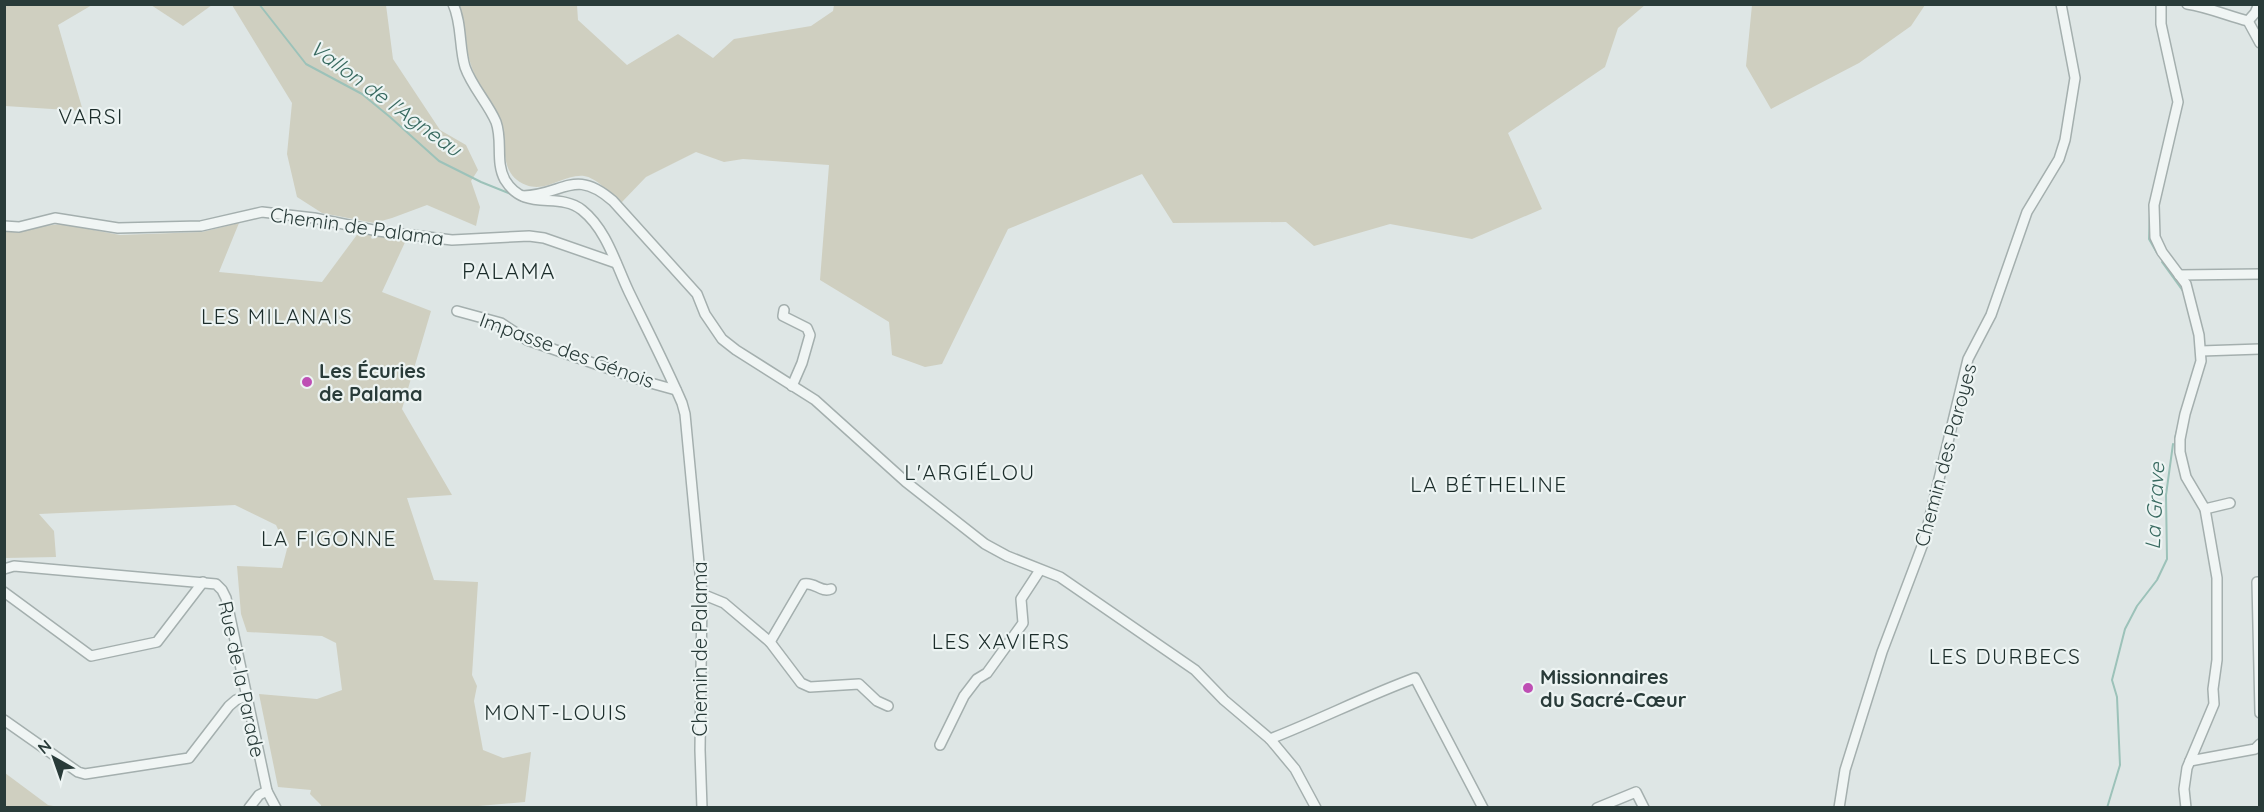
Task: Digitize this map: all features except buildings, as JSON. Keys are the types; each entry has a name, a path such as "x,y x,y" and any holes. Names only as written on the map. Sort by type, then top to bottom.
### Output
{"street":[{"path":"453,4 465,66 496,122 501,171 506,182 523,196 540,201 573,204 583,210 601,232 616,263"},
{"name":"Chemin des Paroyes","path":"1839,807 1845,770 1875,674 1924,542 1968,359 1991,315 2027,212 2059,159 2065,140 2075,78 2061,4"},
{"path":"2161,4 2162,24 2178,102 2154,205 2153,220 2157,242 2186,284 2201,351 2201,361 2180,439 2180,452 2186,477 2205,509 2217,578 2217,660 2213,689 2214,704 2190,761 2185,782 2186,807"},
{"path":"2187,4 2206,7 2217,13 2248,21 2259,43"},
{"path":"2248,21 2259,4"},
{"path":"523,196 538,196 581,183 600,189 697,294 705,314 722,339 815,399 906,482 985,544 1065,580 1195,670 1224,700 1270,739 1295,770 1316,807"},
{"name":"Chemin de Palama","path":"4,226 19,227 55,218 118,228 201,226 262,213 315,218 378,231 452,240 530,236 544,238 616,263 685,414 702,594 699,750 702,807"},
{"path":"2179,275 2259,274"},
{"name":"Impasse des Génois","path":"457,310 501,324 527,340 646,382 676,390"},
{"path":"784,310 783,316 807,328 810,335 792,386"},
{"path":"2201,351 2259,349"},
{"path":"2205,509 2230,503"},
{"name":"Rue de la Parade","path":"4,569 14,566 216,584 226,598 267,791 276,807"},
{"path":"940,745 964,696 977,679 987,673 1023,623 1021,598 1040,570"},
{"path":"4,592 90,656 157,642 203,582"},
{"path":"2259,582 2257,582 2259,713"},
{"path":"770,642 804,584 810,583 824,590 831,589"},
{"path":"702,594 724,603 770,642 801,683 810,687 859,684 877,701 888,706"},
{"path":"1270,739 1311,723 1364,697 1415,678 1483,807"},
{"path":"4,720 78,772 86,774 189,758 229,706 246,696"},
{"path":"2190,761 2255,749 2259,744"},
{"path":"249,807 267,791"},
{"path":"1597,807 1636,792 1644,807"}],"shaded area":[{"path":"1752,4 1925,5 1911,26 1859,63 1771,109 1746,66"},
{"path":"4,5 92,5 58,25 83,111 5,106"},
{"path":"151,5 212,5 183,26"},
{"path":"232,5 386,5 393,59 440,130 466,145 478,170 471,181 480,207 476,226 427,205 374,223 322,213 297,197 287,154 292,103"},
{"path":"455,5 577,5 578,20 627,65 678,34 713,58 734,39 811,26 833,11 834,5 1645,5 1618,28 1605,67 1508,133 1542,209 1472,239 1390,224 1314,246 1286,222 1173,223 1142,174 1008,229 942,364 925,367 892,355 889,322 820,280 829,165 743,159 724,162 696,152 646,177 621,203 609,191 584,176 541,187 526,185 517,180 507,165 502,126 474,73 459,6"},
{"path":"239,223 219,272 322,282 359,232 372,235 373,239 377,235 407,238 382,292 431,311 402,409 452,495 407,498 434,580 478,582 472,675 477,686 474,701 483,750 503,758 531,752 525,802 456,808 321,807 310,794 311,790 278,787 259,694 317,699 342,690 336,643 322,636 247,632 241,614 237,566 282,568 287,549 276,525 235,505 39,514 54,531 56,557 5,558 4,230 62,224 120,235 202,232"},
{"path":"5,773 48,805 59,807 5,807"}],"waterway":[{"name":"Vallon de l'Agneau","path":"259,4 306,64 362,94 439,161 511,194"},
{"name":"La Grave","path":"2150,213 2149,239 2157,253"},
{"name":"La Grave","path":"2162,262 2183,291"},
{"name":"La Grave","path":"2175,438 2178,427"},
{"name":"La Grave","path":"2107,808 2120,765 2117,697 2112,680 2125,629 2137,606 2157,580 2167,559 2166,495 2173,444"}],"place":[{"name":"Les Écuries de Palama","path":"307,382"},
{"name":"Missionnaires du Sacré-Cœur","path":"1528,688"}],"district":[{"name":"VARSI","path":"91,116"},
{"name":"PALAMA","path":"509,271"},
{"name":"LES MILANAIS","path":"277,316"},
{"name":"L'ARGIÉLOU","path":"970,472"},
{"name":"LA BÉTHELINE","path":"1489,484"},
{"name":"LA FIGONNE","path":"329,538"},
{"name":"LES XAVIERS","path":"1001,641"},
{"name":"LES DURBECS","path":"2005,656"},
{"name":"MONT-LOUIS","path":"556,712"}]}
